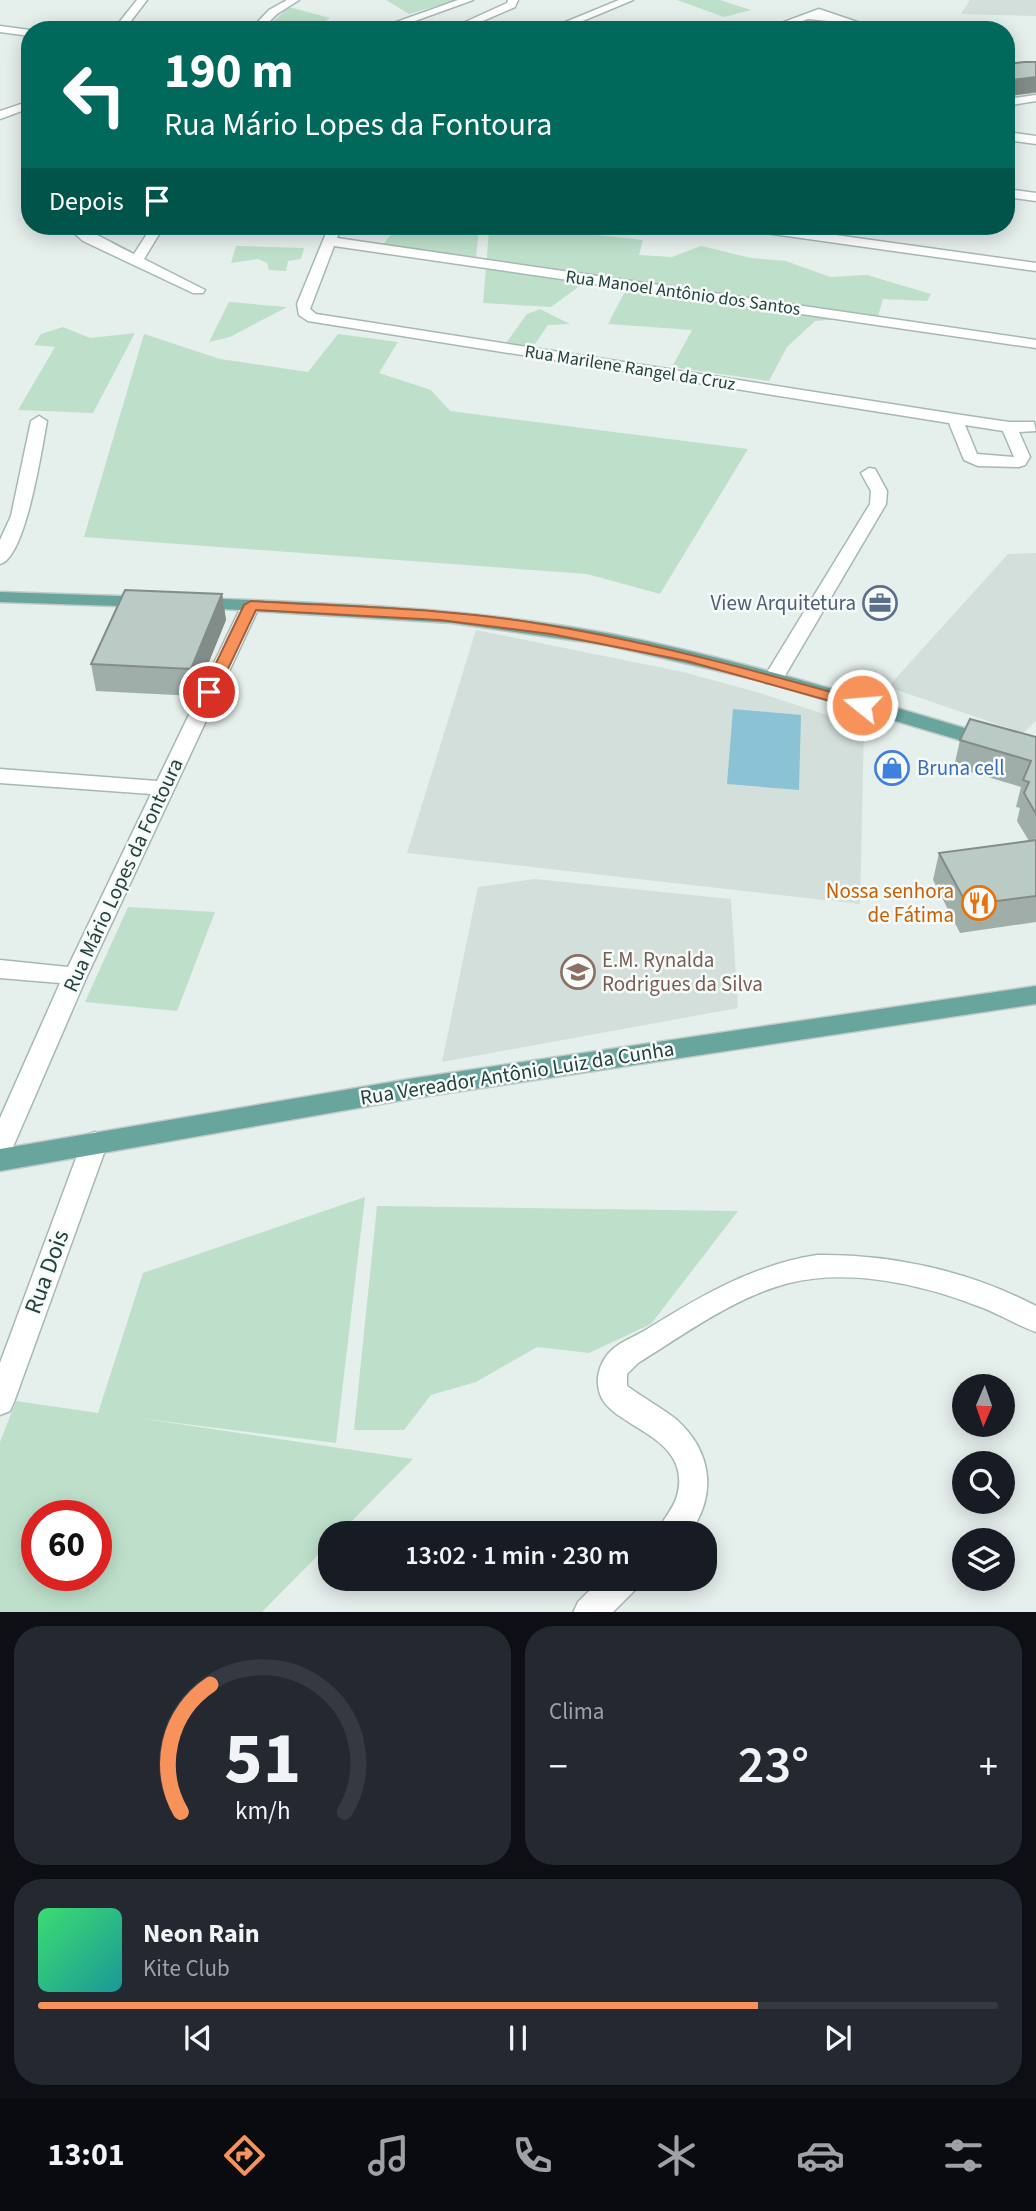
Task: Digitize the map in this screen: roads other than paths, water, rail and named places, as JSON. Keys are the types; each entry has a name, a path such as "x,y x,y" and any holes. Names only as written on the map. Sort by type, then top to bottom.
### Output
{"main road":[{"path":"0,597 251,605 440,616 532,626 642,647 774,678 1036,756"},
{"name":"Rua Vereador Antônio Luiz da Cunha","path":"0,1160 428,1086 1036,995"}],"street":[{"path":"125,21 142,0"},
{"path":"264,21 273,12 294,0"},
{"path":"404,21 468,0"},
{"path":"473,21 511,5 513,0"},
{"path":"574,21 628,0"},
{"path":"816,19 828,0"},
{"path":"0,29 21,32"},
{"path":"1015,102 1036,99"},
{"path":"0,115 21,107"},
{"path":"1015,137 1036,140"},
{"path":"1015,194 1036,197"},
{"path":"84,235 198,290"},
{"path":"137,260 152,235"},
{"path":"330,241 332,235"},
{"path":"814,235 1036,267"},
{"name":"Rua Marilene Rangel da Cruz","path":"330,241 304,304 306,314 322,319 955,419 1009,427 1034,427"},
{"name":"Rua Manoel Antônio dos Santos","path":"330,241 1036,344"},
{"path":"955,419 970,457 978,461 1019,462 1023,457 1009,427"},
{"path":"0,559 20,516 39,421"},
{"path":"774,678 877,504 879,491 869,473"},
{"name":"Rua Mário Lopes da Fontoura","path":"0,1147 75,976 251,605"},
{"path":"0,776 163,788"},
{"path":"0,969 75,976"},
{"name":"Rua Dois","path":"0,1402 95,1142"},
{"path":"681,1521 694,1493 695,1477 691,1459 670,1433 614,1393 611,1376 618,1361 674,1326 768,1278 798,1269 822,1266 904,1274 971,1291 1016,1307 1036,1320"},
{"path":"589,1612 611,1591"}],"water":[{"path":"733,709 801,715 799,790 727,784"}],"place":[{"name":"View Arquitetura","path":"880,603"},
{"name":"Bruna cell","path":"892,768"},
{"name":"Nossa senhora de Fátima","path":"979,903"},
{"name":"E.M. Rynalda Rodrigues da Silva","path":"578,972"}]}
